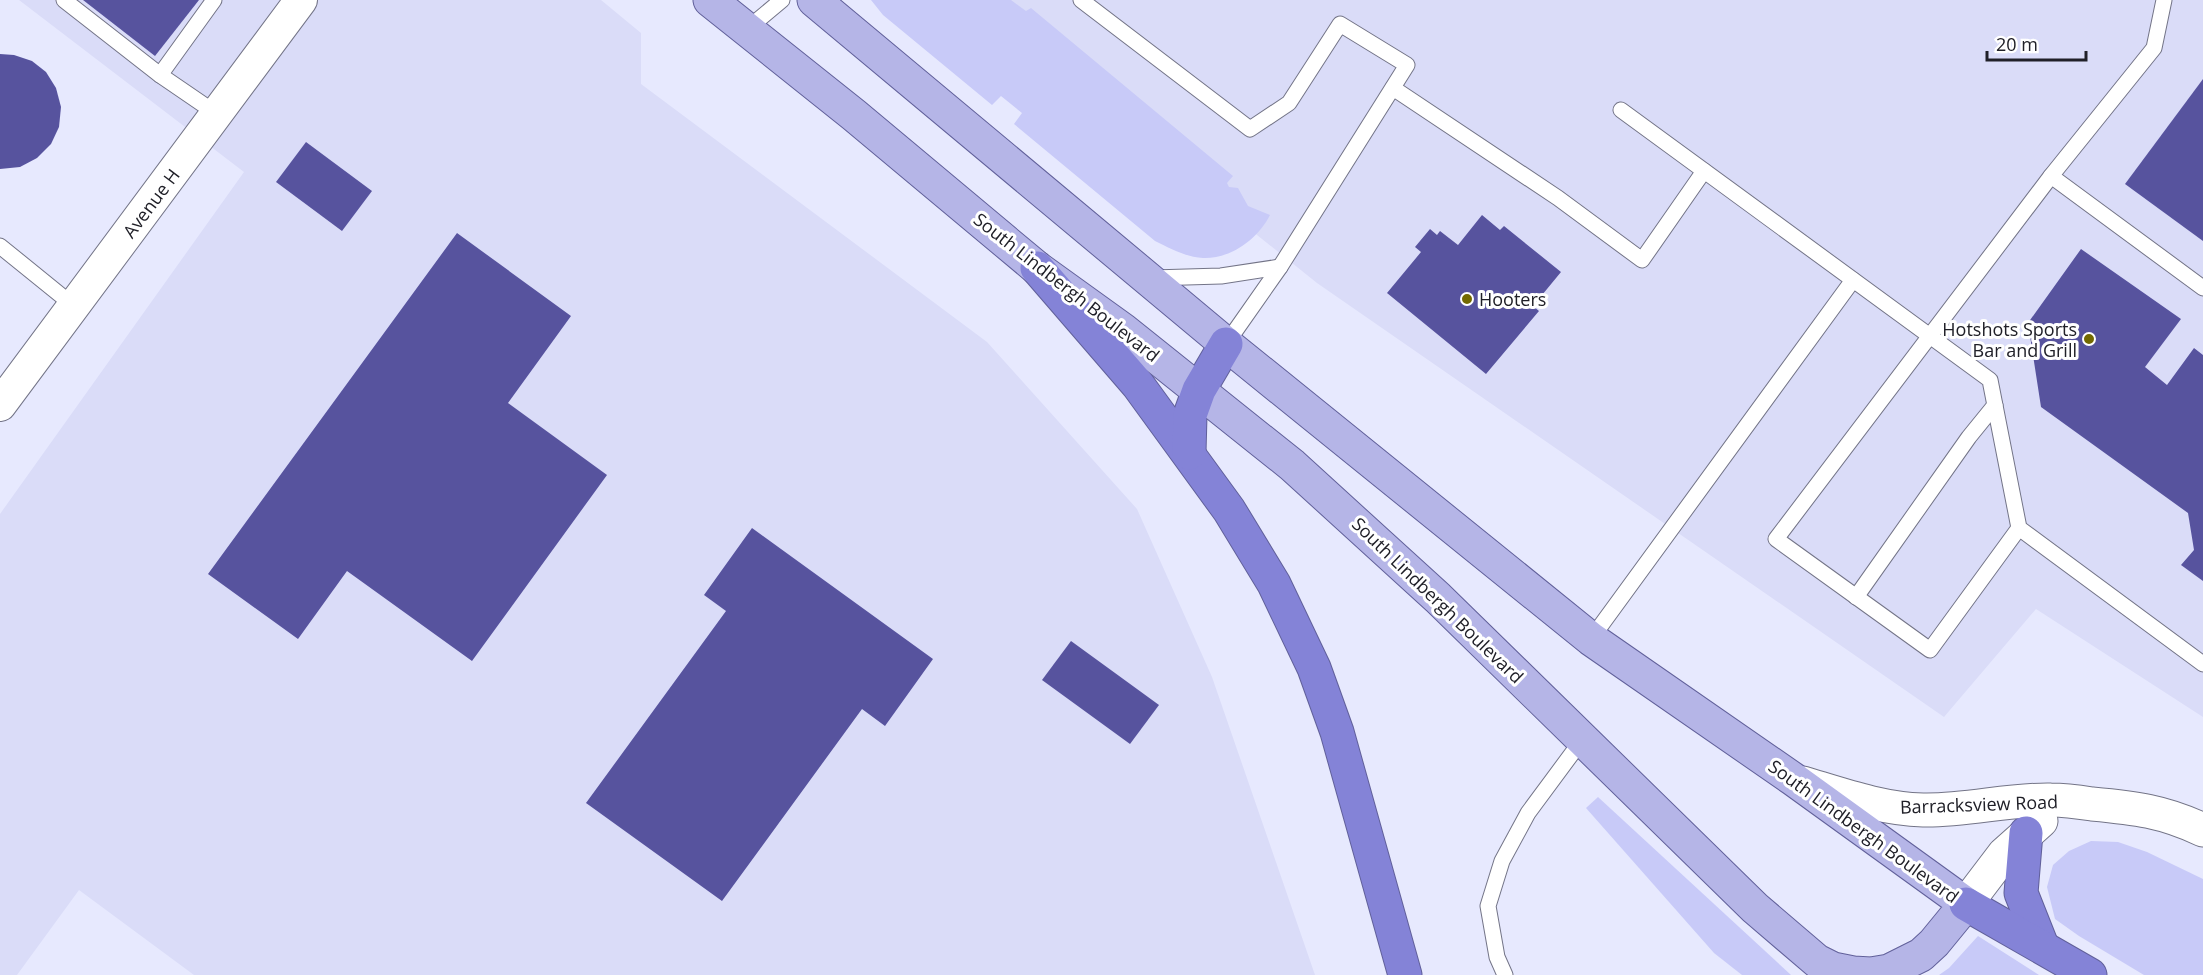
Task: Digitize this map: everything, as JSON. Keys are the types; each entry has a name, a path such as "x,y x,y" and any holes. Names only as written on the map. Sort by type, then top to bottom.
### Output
{"highway":[{"path":"1037,268 1138,385 1228,510 1274,584 1314,668 1337,732 1405,975"},
{"path":"1189,453 1190,415 1198,390 1226,344"},
{"path":"2026,833 2021,893 2042,946"},
{"path":"1966,904 2090,975"}],"main road":[{"name":"South Lindbergh Boulevard","path":"710,0 854,115 1037,268 1123,330 1292,465 1365,529 1438,598 1755,908 1816,961 1833,969 1871,974 1889,971 1921,955 1934,943 1966,904 1793,779 1591,639 1226,344 814,0"}],"street":[{"name":"Avenue H","path":"5,388 74,306 301,0"},
{"name":"Barracksview Road","path":"1793,779 1856,800 1894,808 1925,810 2052,800 2126,807 2177,818 2203,830"},
{"name":"Barracksview Road","path":"1966,904 2004,854 2043,820 2064,812 2098,804"}],"lane":[{"path":"64,0 160,75 217,114"},
{"path":"160,75 214,0"},
{"path":"746,30 782,0"},
{"path":"1081,0 1250,129 1289,103 1340,24 1407,66 1280,267 1226,344"},
{"path":"2019,528 1930,650 1776,539 2051,176 2154,48 2164,0"},
{"path":"1393,88 1558,198 1642,260 1704,171"},
{"path":"1621,110 1990,380 2019,528 2203,664"},
{"path":"2051,176 2203,288"},
{"path":"0,246 74,306"},
{"path":"1147,278 1221,276 1280,267"},
{"path":"1591,639 1853,280"},
{"path":"1856,597 1969,437 1995,405"},
{"path":"1505,975 1497,957 1488,906 1502,861 1528,813 1582,740"}],"shaded area":[{"path":"19,0 601,0 641,33 641,84 987,342 1137,509 1212,677 1315,975 194,975 79,890 17,975 0,975 0,514 244,172"},
{"path":"871,0 1011,0 1026,11 1031,8 1233,176 1227,183 1229,187 1238,188 1248,206 1270,215 1251,239 1224,255 1203,258 1190,256 1155,241 1014,124 1022,113 1001,96 992,105 883,15"},
{"path":"964,0 2203,0 2203,717 2036,609 1944,717 1317,283"},
{"path":"1598,797 1791,975 1742,975 1714,953 1586,808"},
{"path":"2091,841 2118,842 2147,852 2203,879 2203,975 2144,975 2055,919 2047,887 2053,865 2069,851"},
{"path":"1978,936 2039,975 1939,975 1949,968"}],"building":[{"path":"83,0 199,0 155,56"},
{"path":"0,54 14,55 32,61 46,72 56,88 61,107 59,127 51,144 37,158 20,167 0,169"},
{"path":"2203,79 2203,241 2125,184"},
{"path":"306,142 372,191 342,231 276,182"},
{"name":"Hooters","path":"1482,215 1500,230 1504,226 1561,272 1533,306 1539,311 1486,374 1387,293 1421,252 1415,247 1430,229 1437,235 1440,231 1458,245"},
{"path":"457,233 571,316 508,403 607,475 472,661 347,571 298,639 208,574"},
{"path":"2081,249 2181,319 2145,367 2167,385 2194,348 2203,355 2203,581 2181,565 2194,550 2188,513 2041,407 2028,323"},
{"path":"752,528 933,659 885,726 862,709 722,901 586,803 726,611 704,595"},
{"path":"1071,641 1159,705 1130,744 1042,680"}],"place":[{"name":"Hooters","path":"1467,299"},
{"name":"Hotshots Sports Bar and Grill","path":"2089,339"}]}
